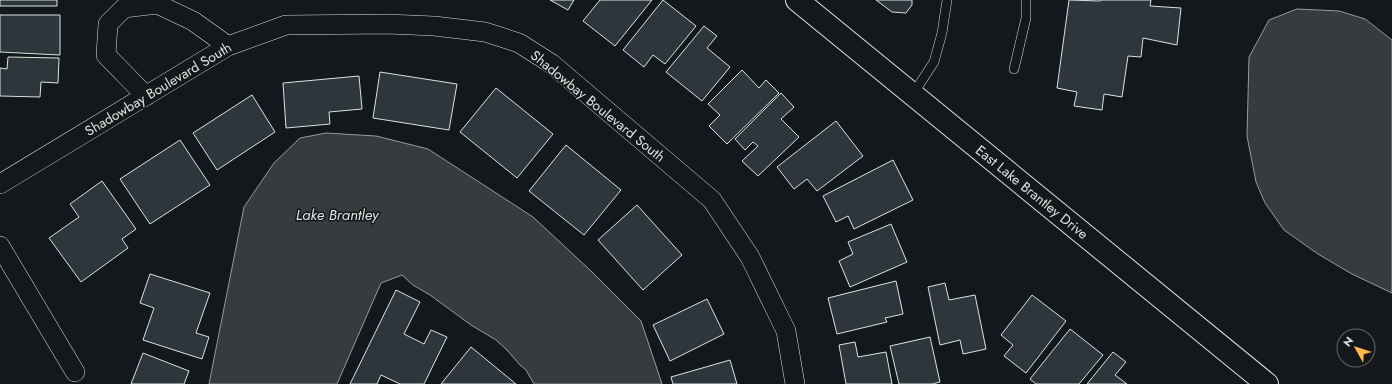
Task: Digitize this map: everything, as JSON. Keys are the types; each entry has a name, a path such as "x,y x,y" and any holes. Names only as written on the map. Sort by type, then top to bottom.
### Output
{"street":[{"name":"East Lake Brantley Drive","path":"797,0 1267,384"},
{"path":"146,96 106,55 108,24 124,8 157,4 193,21 228,46"},
{"name":"Shadowbay Boulevard South","path":"0,184 228,46 286,25 387,24 434,26 485,32 519,43 552,64 712,200 750,257 786,331 796,384"},
{"path":"0,246 75,372"}],"lane":[{"path":"913,94 934,62 942,33 947,0"},
{"path":"1014,69 1026,18 1026,0"}],"water":[{"path":"1297,9 1339,11 1365,19 1392,40 1392,293 1352,274 1318,254 1284,230 1265,203 1256,182 1247,136 1249,57 1269,20"},
{"name":"Lake Brantley","path":"326,133 376,136 428,149 533,217 591,271 641,321 662,384 534,384 526,370 496,340 471,325 430,295 413,285 402,275 381,283 337,384 209,384 244,207 274,163 300,138"}],"building":[{"path":"0,0 57,0 57,6 0,6"},
{"path":"550,0 574,0 568,10"},
{"path":"600,0 652,0 615,46 583,21"},
{"path":"663,0 696,26 665,64 653,55 644,67 623,50"},
{"path":"876,0 912,0 912,5 906,13 892,12"},
{"path":"1069,0 1151,0 1150,6 1181,8 1177,45 1143,38 1141,57 1128,56 1122,97 1104,94 1102,110 1074,106 1077,92 1057,88"},
{"path":"0,15 60,15 60,55 0,52"},
{"path":"704,26 717,36 707,48 730,67 702,101 666,72"},
{"path":"8,57 59,58 58,83 41,82 40,97 0,96 0,68 7,69"},
{"path":"742,70 759,88 766,80 779,93 727,144 709,126 720,115 708,104"},
{"path":"380,72 457,84 449,130 373,118"},
{"path":"359,76 362,109 329,112 330,124 286,128 283,83"},
{"path":"496,88 553,134 517,178 460,132"},
{"path":"781,93 794,107 781,119 799,137 758,176 742,161 758,146 753,142 745,150 735,139"},
{"path":"252,95 275,132 217,170 193,133"},
{"path":"836,121 863,156 817,191 807,179 794,189 777,167"},
{"path":"180,140 210,185 150,224 120,179"},
{"path":"566,145 621,190 584,235 529,191"},
{"path":"893,160 913,200 854,229 848,216 836,222 823,196"},
{"path":"102,181 136,229 122,239 128,248 81,282 49,238 79,217 70,204"},
{"path":"637,205 682,255 643,290 598,240"},
{"path":"891,224 907,262 850,287 839,261 853,254 848,242"},
{"path":"150,274 210,293 196,333 209,337 202,359 143,340 154,308 140,303"},
{"path":"896,281 903,314 885,318 887,322 837,334 828,298"},
{"path":"945,283 949,300 975,295 986,349 963,354 960,340 940,345 928,287"},
{"path":"396,290 420,302 404,334 424,344 431,330 447,337 424,384 400,384 381,375 377,384 350,384"},
{"path":"1032,295 1066,321 1026,373 1004,356 1013,345 1001,335"},
{"path":"707,299 724,334 670,361 653,325"},
{"path":"1070,329 1103,355 1079,384 1036,384 1030,379"},
{"path":"930,337 940,382 932,384 899,384 890,346"},
{"path":"855,342 858,357 886,352 892,384 846,384 839,345"},
{"path":"471,347 516,384 441,384"},
{"path":"1113,352 1126,362 1115,375 1127,384 1087,384"},
{"path":"143,353 189,371 184,384 131,384"},
{"path":"730,360 737,384 673,384 671,377"}]}
